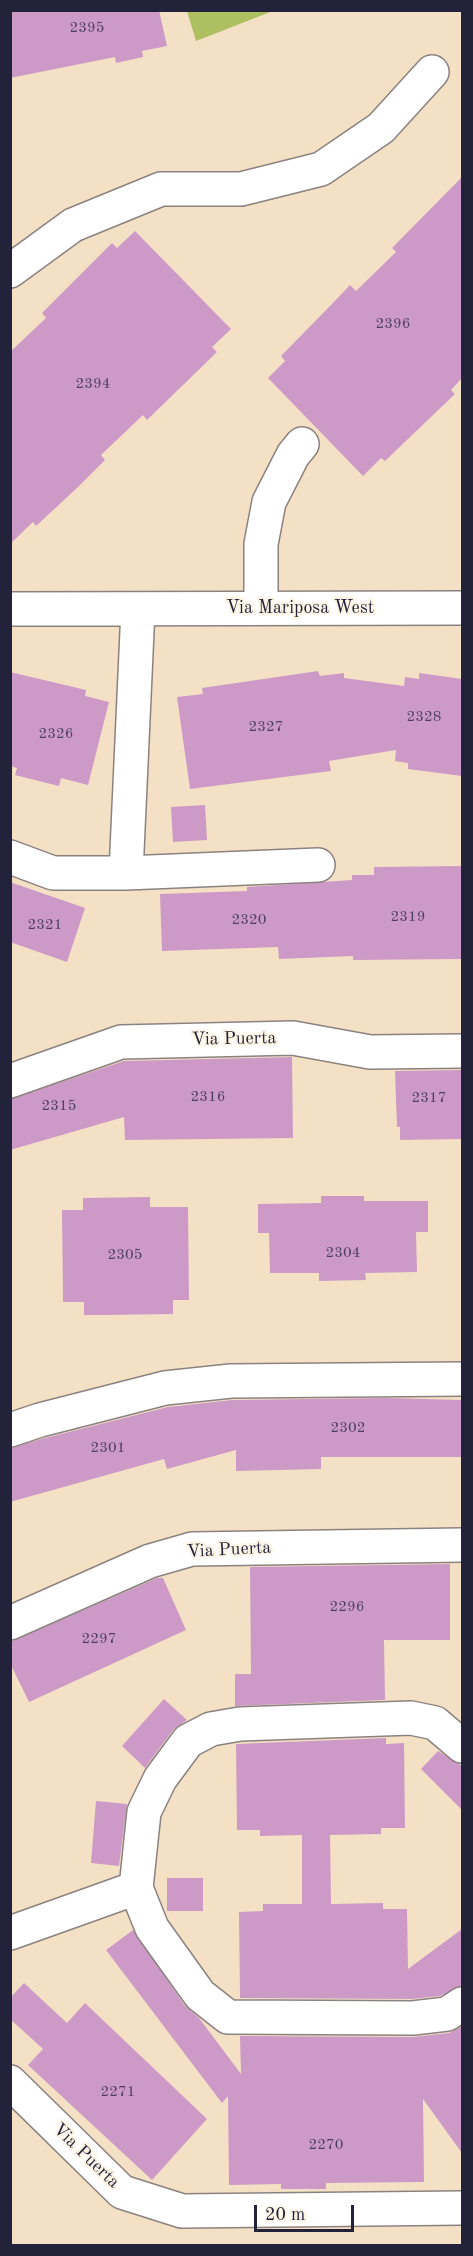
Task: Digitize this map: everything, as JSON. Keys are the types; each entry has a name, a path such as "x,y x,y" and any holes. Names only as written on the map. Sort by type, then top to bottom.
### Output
{"street":[{"path":"10,271 73,225 161,189 241,189 321,169 381,129 432,72"},
{"path":"261,608 261,544 269,502 293,455 302,444"},
{"name":"Via Mariposa West","path":"10,609 462,608"},
{"path":"126,873 138,609"},
{"path":"10,857 53,873 126,873 318,865"},
{"name":"Via Puerta","path":"10,1081 121,1042 293,1038 370,1052 462,1051"},
{"path":"10,1430 40,1420 165,1388 231,1381 462,1379"},
{"name":"Via Puerta","path":"10,1623 150,1561 192,1549 462,1545"},
{"path":"462,1746 435,1723 411,1718 240,1724 211,1729 188,1741 160,1779 144,1812 136,1888 152,1928 172,1957 200,1995 228,2017 413,2018 447,2014 462,2004"},
{"path":"10,1933 136,1888"},
{"name":"Via Puerta","path":"10,2082 122,2192 182,2211 462,2208"}],"green space":[{"path":"187,10 273,11 196,41"}],"building":[{"path":"10,10 159,10 167,46 142,51 143,57 116,63 115,57 10,78"},
{"path":"462,177 462,378 451,390 455,394 385,461 381,458 363,476 268,378 285,361 281,356 350,285 356,291 396,252 392,248"},
{"path":"135,231 231,329 212,347 217,352 147,420 143,415 101,455 105,460 36,526 33,522 10,544 10,352 46,318 42,313 112,243 117,248"},
{"path":"318,671 320,676 344,673 344,678 404,686 405,677 419,679 419,673 462,679 462,776 408,769 408,763 395,761 396,750 329,761 331,771 190,789 177,697 203,694 202,688"},
{"path":"10,672 86,690 85,696 109,702 88,785 61,778 59,786 15,775 17,768 10,766"},
{"path":"205,805 207,840 173,842 171,807"},
{"path":"462,866 462,959 353,960 353,956 279,959 278,947 162,951 160,894 247,891 247,887 352,880 352,875 374,875 374,867"},
{"path":"10,882 85,908 67,962 10,942"},
{"path":"292,1057 293,1138 125,1140 124,1117 10,1150 10,1099 124,1061"},
{"path":"462,1070 462,1139 400,1140 400,1127 397,1127 395,1071"},
{"path":"321,1196 364,1196 364,1201 428,1201 428,1232 416,1232 417,1272 365,1273 366,1280 319,1281 319,1273 270,1273 269,1233 258,1233 258,1204 321,1203"},
{"path":"150,1197 150,1207 188,1207 189,1300 173,1300 173,1314 84,1315 84,1302 63,1302 62,1210 83,1210 83,1198"},
{"path":"386,1398 462,1400 462,1457 321,1457 321,1469 236,1471 236,1450 167,1469 164,1459 10,1502 10,1448 45,1438 168,1407 232,1400"},
{"path":"450,1564 450,1640 384,1640 385,1700 235,1706 235,1674 251,1674 250,1567"},
{"path":"157,1578 163,1578 186,1630 29,1702 10,1663 10,1642"},
{"path":"164,1699 187,1720 173,1730 145,1768 122,1746"},
{"path":"386,1738 386,1744 404,1743 405,1828 381,1828 381,1834 330,1835 331,1904 383,1903 383,1909 407,1909 408,1969 462,1929 462,1986 440,1996 412,1999 240,1998 239,1912 263,1911 263,1904 302,1904 302,1835 260,1836 260,1830 237,1830 236,1744"},
{"path":"438,1751 462,1766 462,1810 421,1769"},
{"path":"96,1801 127,1804 119,1866 91,1863"},
{"path":"167,1878 203,1878 203,1911 167,1911"},
{"path":"133,1930 185,2006 199,2018 241,2074 240,2036 413,2037 449,2033 462,2026 462,2153 423,2099 424,2182 326,2183 326,2189 281,2189 281,2184 229,2185 228,2096 222,2103 106,1950"},
{"path":"24,1983 67,2023 85,2003 207,2119 152,2180 28,2065 43,2049 10,2019 10,1998"}]}
